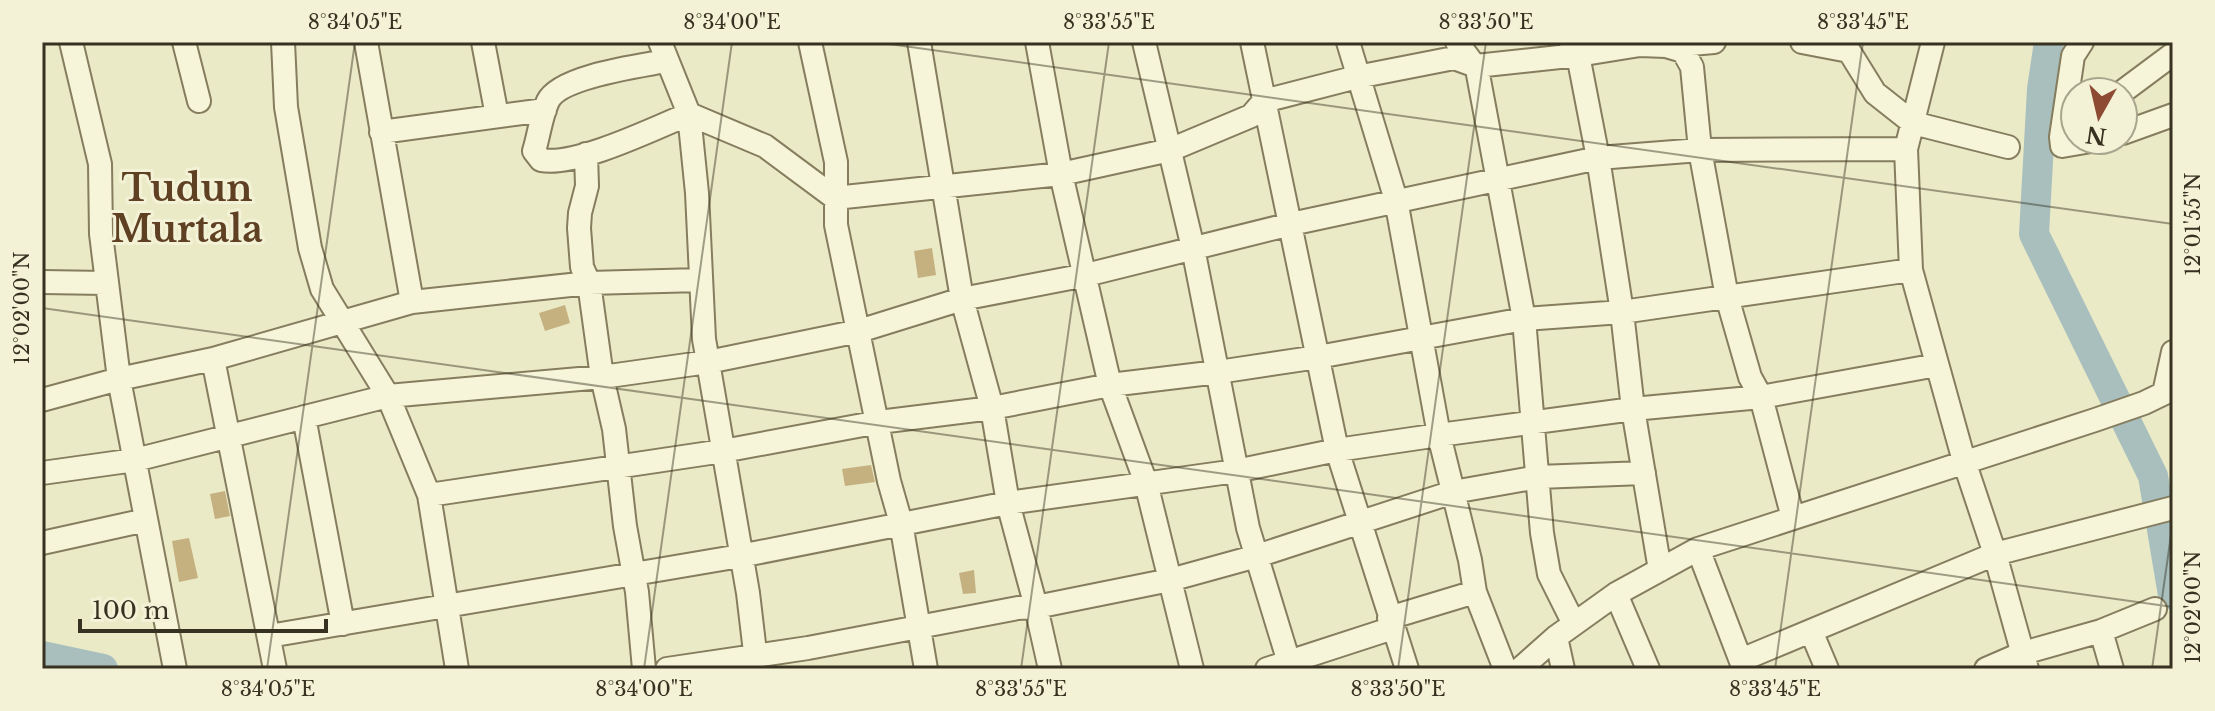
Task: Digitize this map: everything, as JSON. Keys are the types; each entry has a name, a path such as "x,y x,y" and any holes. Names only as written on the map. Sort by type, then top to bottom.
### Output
{"street":[{"path":"71,42 100,164 101,234 119,379 175,669"},
{"path":"184,42 199,101"},
{"path":"283,42 286,107 310,248 322,289 388,396 429,495 457,669"},
{"path":"366,42 412,302"},
{"path":"483,42 497,116"},
{"path":"810,42 836,162 836,225 889,481 901,523 926,669"},
{"path":"919,42 962,299 992,408 1008,503 1050,669"},
{"path":"1037,42 1061,174 1110,385 1146,483 1170,580 1185,667"},
{"path":"1144,42 1193,248 1236,471 1282,667 1475,592"},
{"path":"1252,42 1337,450 1407,669"},
{"path":"1348,42 1396,200 1439,435 1475,592 1505,669"},
{"path":"1457,42 1476,66 1524,319 1542,533 1549,574 1574,624"},
{"path":"757,663 708,362 689,114 663,51 560,88 549,98 534,151 541,160 552,162 586,154 689,114 765,146 835,198 1061,174 1170,150 1251,116 1264,101 1357,77 1454,58 1476,66 1574,49 1714,42"},
{"path":"1802,42 1833,45 1849,51 1875,93 1913,123 2008,147"},
{"path":"1933,42 1906,149 1911,270 1964,461 1995,554 2025,661"},
{"path":"2072,76 2073,56 2082,42"},
{"path":"1666,46 1683,51 1692,67 1700,150 1727,297 1750,377 1761,397 1793,518"},
{"path":"1574,49 1598,158 1622,312 1633,409 1660,570"},
{"path":"2139,79 2173,54"},
{"path":"381,132 545,110"},
{"path":"2139,127 2173,115"},
{"path":"42,473 135,460 388,396 602,377 708,362 859,331 962,299 1086,275 1396,200 1598,158 1700,150 1906,149"},
{"path":"586,154 587,186 579,228 582,267 589,283 602,377 614,429 644,669"},
{"path":"429,495 723,451 879,422 992,408 1110,385 1318,357 1524,319 1622,312 1911,270"},
{"path":"42,400 119,379 213,359 412,302 589,283 700,280"},
{"path":"42,282 106,283"},
{"path":"1520,669 1556,637 1616,594 1698,549 2095,420 2160,395 2173,352"},
{"path":"213,359 275,669"},
{"path":"269,636 740,556 1008,503 1236,471 1337,450 1439,435 1633,409 1761,397 1937,365"},
{"path":"304,417 343,624"},
{"path":"667,669 757,663 1018,608 1170,580 1257,556 1453,492 1538,477 1644,473"},
{"path":"1698,549 1743,665 1811,631 1995,554 2173,508"},
{"path":"42,543 146,520"},
{"path":"1616,594 1648,669"},
{"path":"1986,669 2025,661 2155,609"},
{"path":"1811,631 1827,669"},
{"path":"2101,631 2112,669"},
{"path":"1556,637 1563,669"}],"building":[{"path":"932,248 936,275 918,278 914,251"},
{"path":"565,305 570,323 545,331 539,313"},
{"path":"871,465 875,482 845,486 842,469"},
{"path":"225,491 230,516 215,519 210,494"},
{"path":"189,538 198,578 179,582 172,541"},
{"path":"974,570 976,593 963,594 959,573"}],"waterway":[{"path":"2049,42 2042,89 2034,234 2153,476 2173,595"},
{"path":"42,656 103,669"}],"district":[{"name":"Tudun Murtala","path":"187,208"}]}
